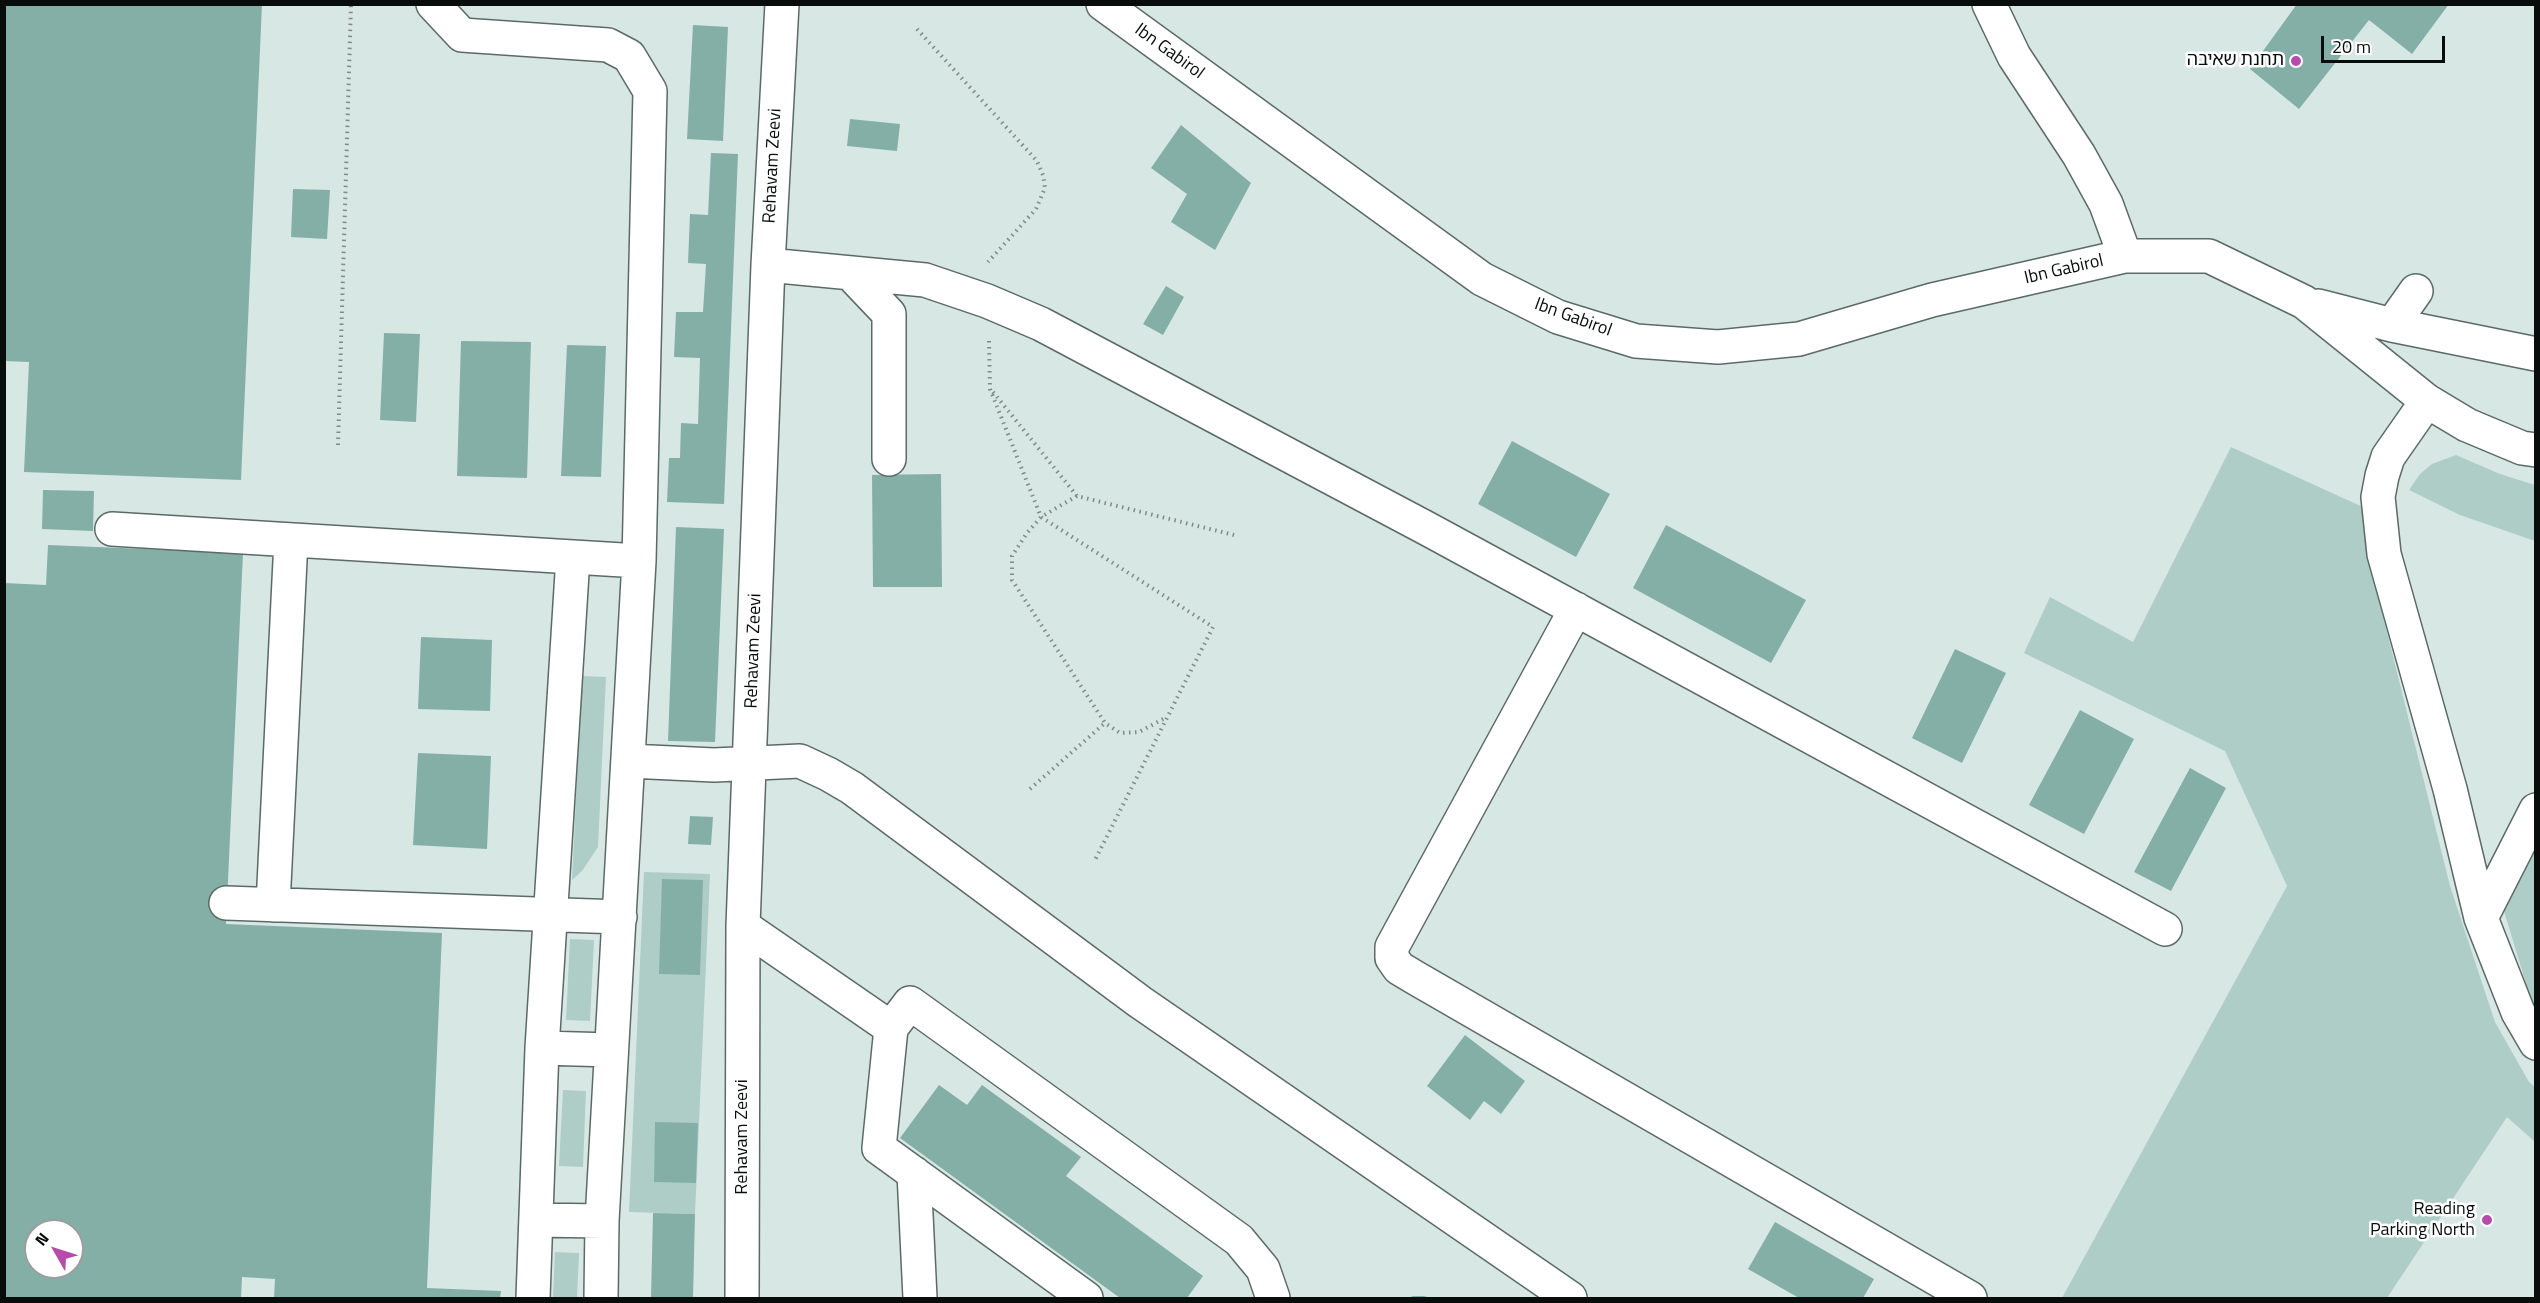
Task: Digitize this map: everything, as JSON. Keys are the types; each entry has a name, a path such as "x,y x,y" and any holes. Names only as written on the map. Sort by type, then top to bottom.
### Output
{"street":[{"path":"432,4 462,35 608,45 629,56 650,91 639,561 602,1221 601,1299"},
{"name":"Rehavam Zeevi","path":"742,1299 743,927 768,265 782,4"},
{"name":"Ibn Gabirol","path":"1103,4 1482,279 1558,317 1636,341 1718,347 1799,339 1932,300 2126,256 2210,256 2304,302 2427,401 2467,425 2522,448 2535,450"},
{"name":"Ibn Gabirol","path":"1989,4 2014,56 2079,155 2100,194 2126,256"},
{"path":"768,265 926,280 961,291 1041,324 1576,609 2165,929"},
{"path":"850,273 889,314 890,459"},
{"path":"2392,324 2416,291"},
{"path":"2304,302 2392,324 2535,354"},
{"path":"2427,401 2388,457 2378,497 2384,554 2450,789 2481,918 2518,1012 2535,1043"},
{"path":"112,529 639,561"},
{"path":"273,905 291,540"},
{"path":"533,1299 542,1048 573,557"},
{"path":"1576,609 1392,947 1392,958 1400,968 1414,977 1970,1298"},
{"path":"629,761 714,765 800,761 852,788 1140,1002 1570,1299"},
{"path":"2481,918 2535,810"},
{"path":"226,903 620,917"},
{"path":"743,927 891,1028"},
{"path":"1086,1299 879,1148 891,1028 910,1003 1239,1240 1263,1269 1273,1299"},
{"path":"542,1048 611,1050"},
{"path":"914,1173 920,1299"},
{"path":"536,1220 602,1221"}],"path":[{"path":"338,445 351,4"},
{"path":"917,29 1037,161 1043,175 1045,188 1036,209 961,291"},
{"path":"1095,860 1213,627 1041,517 990,389 1077,496 1234,535"},
{"path":"1077,496 1041,517 1027,533 1012,556 1012,580 1105,723 1120,733 1139,732 1167,717"},
{"path":"1030,789 1105,723"}],"green space":[{"path":"2231,447 2365,508 2370,553 2385,624 2450,886 2495,1022 2529,1082 2536,1088 2535,1142 2507,1117 2387,1298 2062,1298 2287,886 2225,751 2024,653 2050,597 2133,642"},
{"path":"2456,455 2500,474 2535,485 2535,541 2460,515 2409,490 2420,474 2432,464"},
{"path":"582,676 606,677 598,847 582,871 572,880"},
{"path":"2535,846 2535,1013 2503,908"},
{"path":"644,872 710,874 695,1214 629,1212"},
{"path":"570,939 594,940 590,1021 566,1020"},
{"path":"563,1090 586,1091 583,1167 559,1166"},
{"path":"555,1252 579,1253 577,1298 553,1298"}],"building":[{"path":"4,4 262,4 241,480 24,472 29,362 4,361"},
{"name":"תחנת שאיבה","path":"2297,4 2449,4 2412,54 2369,20 2299,109 2250,69"},
{"path":"693,25 728,27 723,141 687,139"},
{"path":"850,119 900,124 897,151 847,146"},
{"path":"1181,125 1251,183 1215,250 1171,222 1187,194 1151,168"},
{"path":"711,153 738,154 724,504 667,502 669,458 680,458 681,423 698,424 700,358 674,357 676,312 703,312 706,264 688,263 690,214 708,215"},
{"path":"293,189 330,190 327,239 291,237"},
{"path":"1166,286 1184,297 1163,335 1143,324"},
{"path":"384,333 420,334 416,422 380,420"},
{"path":"461,341 531,342 527,478 457,476"},
{"path":"567,345 606,346 601,477 561,476"},
{"path":"1512,441 1610,494 1576,557 1478,504"},
{"path":"941,474 942,587 873,587 872,475"},
{"path":"43,490 94,491 93,531 42,529"},
{"path":"1666,525 1806,600 1771,663 1633,588"},
{"path":"676,527 724,529 715,742 668,741"},
{"path":"48,545 243,553 226,924 442,933 427,1288 501,1291 500,1298 274,1298 275,1279 242,1277 241,1298 4,1298 4,583 46,585"},
{"path":"421,637 492,640 490,711 418,709"},
{"path":"1955,649 2006,673 1962,763 1912,738"},
{"path":"2080,710 2134,739 2084,834 2029,805"},
{"path":"418,753 491,756 487,849 413,845"},
{"path":"2190,768 2226,788 2171,891 2134,872"},
{"path":"690,816 713,817 711,845 688,844"},
{"path":"662,879 703,880 700,975 659,974"},
{"path":"1465,1035 1525,1081 1501,1114 1484,1101 1470,1120 1427,1086"},
{"path":"939,1085 967,1105 982,1085 1081,1157 1066,1176 1203,1276 1187,1298 1120,1298 900,1138"},
{"path":"655,1122 698,1123 696,1183 654,1182"},
{"path":"653,1213 695,1214 693,1298 651,1298"},
{"path":"1775,1222 1874,1279 1863,1298 1799,1298 1748,1269"},
{"path":"1424,1296 1431,1298 1408,1298"}],"place":[{"name":"תחנת שאיבה","path":"2296,61"},
{"name":"Reading Parking North","path":"2487,1220"}]}
